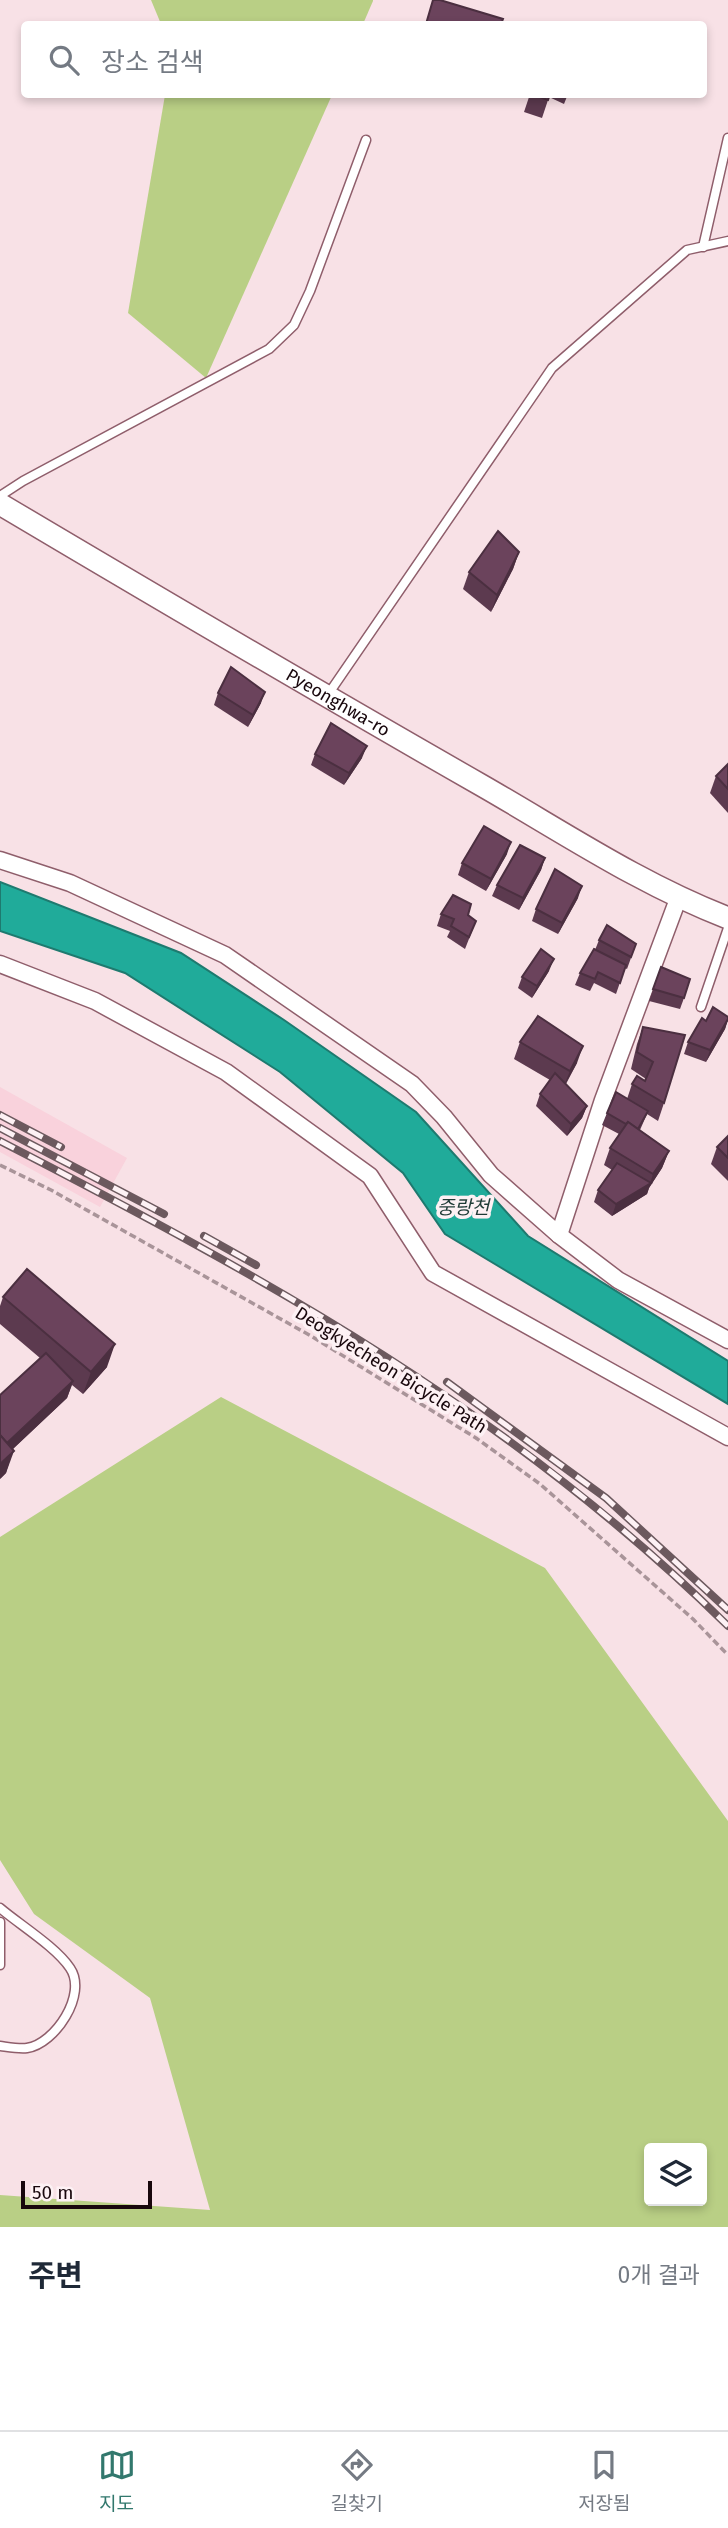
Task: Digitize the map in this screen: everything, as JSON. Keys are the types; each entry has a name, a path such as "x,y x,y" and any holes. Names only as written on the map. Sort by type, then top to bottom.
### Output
{"main road":[{"name":"Pyeonghwa-ro","path":"0,504 197,618 325,698 678,899 728,918"}],"street":[{"path":"0,860 70,883 137,912 236,962 412,1084 444,1117 491,1175 559,1235 618,1280 728,1340"},
{"path":"559,1235 603,1100 678,899"},
{"path":"0,964 95,1001 226,1072 370,1176 433,1273 728,1437"}],"lane":[{"path":"703,247 728,138"},
{"path":"0,496 23,481 269,349 294,325 310,291 366,140"},
{"path":"325,698 542,378 687,250 728,241"},
{"path":"701,1007 728,928"},
{"path":"0,1908 65,1962 76,1978 76,1992 66,2017 38,2044 28,2048 0,2046"},
{"path":"0,1922 0,1965"}],"path":[{"name":"Deogkyecheon Bicycle Path","path":"0,1165 51,1190 299,1330 476,1438 540,1484 692,1619 728,1656"}],"shaded area":[{"path":"151,0 373,0 364,21 160,21"},
{"path":"164,98 331,98 206,378 128,313"},
{"path":"0,1087 127,1158 100,1207 0,1152"},
{"path":"221,1397 545,1568 728,1821 728,2227 0,2227 0,2195 210,2210 150,1998 34,1914 0,1860 0,1537"}],"water":[{"name":"중랑천","path":"0,882 181,953 284,1020 416,1112 528,1236 728,1361 728,1404 445,1234 403,1173 280,1072 125,973 0,931"}],"building":[{"path":"433,0 503,19 502,21 427,21"},
{"path":"498,531 519,552 497,595 469,572"},
{"path":"231,667 265,692 253,715 218,693"},
{"path":"331,723 367,746 349,773 315,754"},
{"path":"728,764 728,789 716,776"},
{"path":"484,826 511,842 491,879 462,863"},
{"path":"520,845 545,858 523,898 497,885"},
{"path":"555,869 582,886 562,923 536,909"},
{"path":"453,895 471,904 468,915 476,921 469,937 451,926 454,919 441,914"},
{"path":"607,925 636,944 631,957 599,940"},
{"path":"541,949 554,959 537,986 522,977"},
{"path":"594,949 626,965 620,983 598,972 595,979 580,973"},
{"path":"661,967 690,979 684,998 653,989"},
{"path":"713,1007 728,1019 710,1050 688,1042 702,1018 706,1021"},
{"path":"538,1016 583,1046 570,1071 520,1042"},
{"path":"643,1027 685,1035 664,1103 632,1084 637,1076 645,1081 653,1062 637,1052"},
{"path":"555,1073 587,1106 571,1124 540,1094"},
{"path":"616,1092 648,1111 638,1129 607,1113"},
{"path":"628,1122 669,1151 653,1174 610,1148"},
{"path":"728,1136 728,1158 717,1147"},
{"path":"617,1163 651,1183 616,1204 598,1190"},
{"path":"27,1269 115,1344 91,1372 3,1297"},
{"path":"46,1353 73,1381 7,1443 0,1435 0,1395"},
{"path":"0,1435 14,1451 0,1464"}],"railway":[{"path":"0,1115 61,1147"},
{"path":"0,1128 164,1214"},
{"path":"0,1141 196,1245 383,1355 473,1415 560,1479 645,1549 728,1626"},
{"path":"204,1236 256,1265"},
{"path":"447,1382 606,1498 728,1610"}]}
